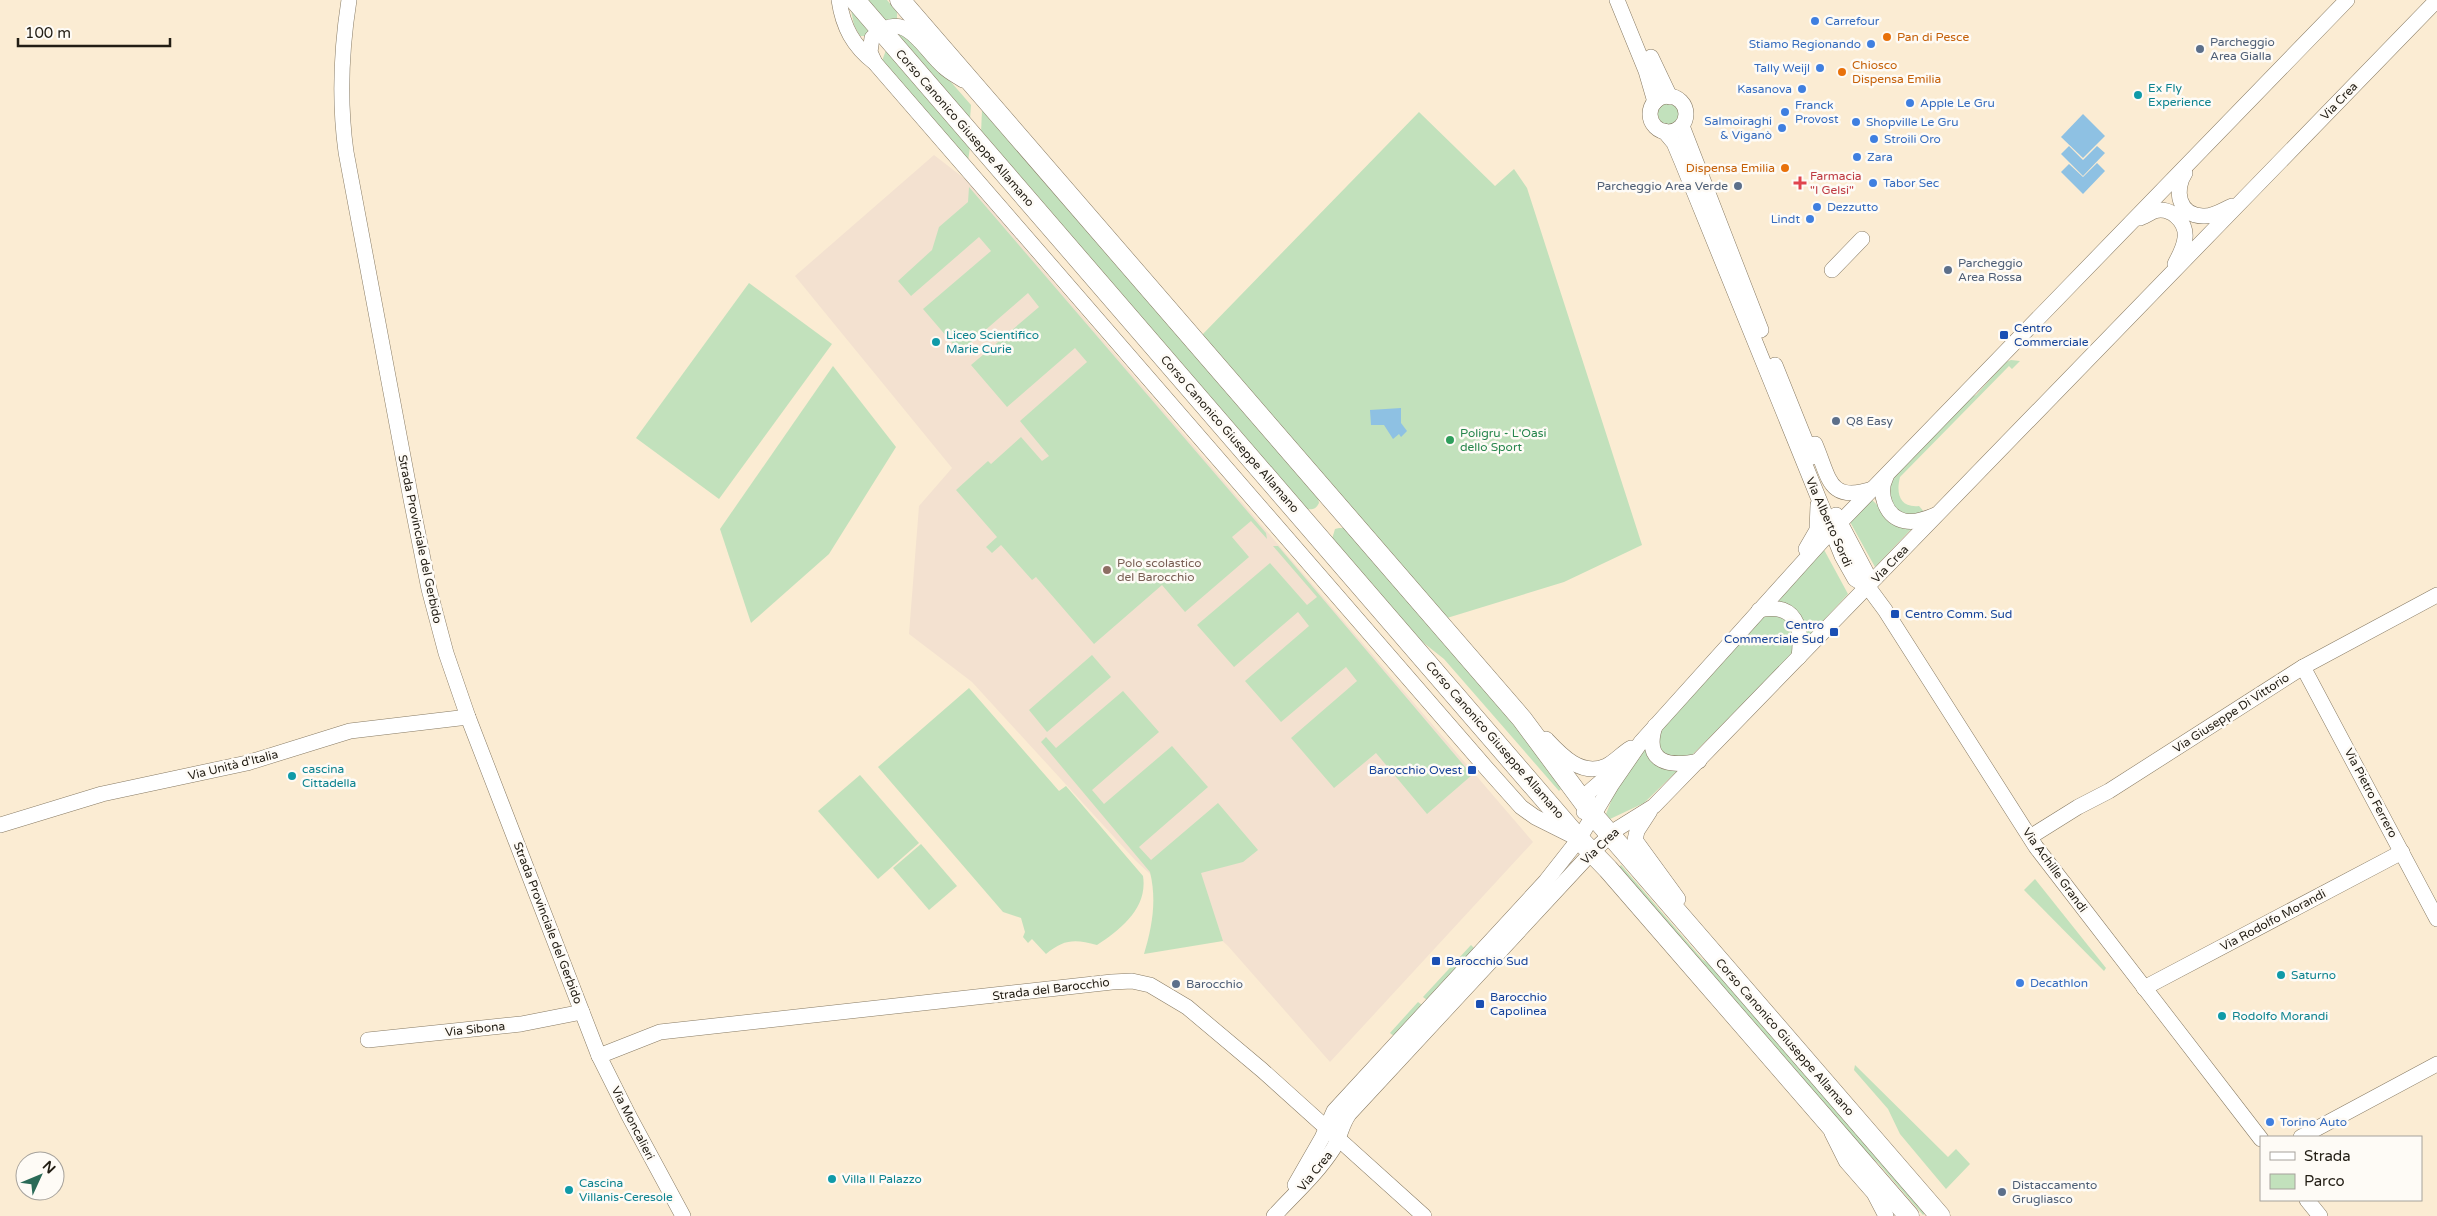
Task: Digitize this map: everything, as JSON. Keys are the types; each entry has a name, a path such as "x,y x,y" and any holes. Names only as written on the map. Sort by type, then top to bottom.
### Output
{"main road":[{"name":"Corso Canonico Giuseppe Allamano","path":"855,0 1585,845 1909,1216"},
{"name":"Corso Canonico Giuseppe Allamano","path":"900,0 1522,719 1589,810 1610,835 1940,1216"},
{"path":"1316,532 1341,510"}],"street":[{"name":"Strada Provinciale del Gerbido","path":"349,0 343,40 341,98 349,170 429,589 446,653 468,716 599,1056"},
{"name":"Corso Canonico Giuseppe Allamano","path":"839,0 846,31 864,54 875,63 1521,807 1585,845"},
{"name":"Via Alberto Sordi","path":"1617,0 1646,71 1655,102 1651,113 1652,119 1658,129 1664,131 1674,143 1765,354 1793,410 1836,527"},
{"name":"Via Alberto Sordi","path":"1628,0 1670,97 1680,100 1686,110 1682,126 1692,158 1818,499 1866,572 1868,587"},
{"name":"Via Crea","path":"1274,1216 1288,1200 1302,1189 1324,1161 1338,1139 1343,1122 1349,1114 1585,845 1589,792 1629,758 1641,742 1759,610 1836,527 2347,0"},
{"name":"Via Crea","path":"1610,835 1654,806 2437,0"},
{"name":"Corso Canonico Giuseppe Allamano","path":"881,30 888,26 899,26 908,30 944,68 979,91"},
{"path":"875,63 869,45 872,38 881,30"},
{"path":"1655,102 1662,98 1670,97"},
{"path":"1664,131 1674,131 1682,126"},
{"name":"Via Crea","path":"2201,151 2179,181 2178,194 2184,207 2195,215 2210,216 2241,202"},
{"name":"Via Crea","path":"2132,222 2155,211 2162,210 2180,220 2185,231 2185,238 2171,274"},
{"path":"1832,270 1862,239"},
{"name":"Via Alberto Sordi","path":"1793,410 1809,428 1829,478 1836,489 1848,494 1875,488"},
{"name":"Via Crea","path":"1887,476 1882,485 1884,503 1896,518 1904,521 1914,521 1938,514"},
{"name":"Via Crea","path":"1788,578 1795,561 1813,539 1817,530 1818,499"},
{"name":"Via Achille Grandi","path":"1868,587 2030,837 2260,1138"},
{"name":"Via Giuseppe Di Vittorio","path":"2030,837 2078,806 2109,791 2303,667 2437,595"},
{"path":"1759,610 1768,608 1781,609 1796,620 1801,632 1799,657"},
{"name":"Via Pietro Ferrero","path":"2303,667 2437,919"},
{"name":"Via Unità d'Italia","path":"0,825 102,794 247,763 350,731 468,716"},
{"path":"1522,719 1563,756 1580,767 1593,769 1607,766 1641,742"},
{"path":"1656,725 1652,743 1653,749 1660,759 1675,765 1699,760"},
{"path":"1654,806 1634,836 1637,845 1667,886 1723,952 1743,988"},
{"path":"1585,845 1610,835"},
{"name":"Via Crea","path":"1288,1200 1334,1111 1546,881 1585,845"},
{"name":"Via Rodolfo Morandi","path":"2144,988 2402,852"},
{"name":"Strada del Barocchio","path":"599,1056 660,1032 1112,982 1132,982 1150,985 1187,1006 1424,1216"},
{"name":"Via Sibona","path":"368,1040 521,1024 582,1012"},
{"name":"Via Moncalieri","path":"599,1056 683,1216"},
{"path":"2303,1136 2437,1064"},
{"path":"1827,1122 1840,1152 1874,1193 1886,1216"},
{"path":"2308,1201 2320,1216"}],"shaded area":[{"name":"Polo scolastico del Barocchio","path":"934,155 965,179 1533,842 1330,1062 1228,946 1136,861 972,682 909,634 919,506 952,468 795,276"}],"green space":[{"path":"866,0 887,0 897,12 897,20 885,21"},
{"path":"851,10 870,32 865,36 860,36 854,25"},
{"path":"893,31 910,35 971,105 970,120"},
{"path":"886,50 970,147 968,161 882,61"},
{"path":"1669,103 1677,106 1680,114 1677,122 1669,125 1661,122 1658,114 1661,106"},
{"path":"982,110 1318,498 1319,503 1315,508 1306,509 981,133"},
{"name":"Poligru - L'Oasi dello Sport","path":"1419,112 1495,186 1514,169 1527,188 1642,545 1564,582 1447,618 1202,335"},
{"path":"969,187 1266,533 1267,539 1251,521 1232,537 1249,557 1185,612 1162,585 1094,644 1036,577 1032,580 1001,545 992,553 986,547 997,537 956,490 988,461 991,464 1021,437 1042,461 1049,456 1020,421 1087,362 1075,348 1007,407 971,365 1039,307 1028,293 960,352 923,309 991,251 979,237 911,296 898,281 932,250 939,227 968,202"},
{"path":"749,283 832,344 719,499 636,438"},
{"path":"2011,360 2020,361 2012,369 2009,366 1900,477 1898,489 1900,498 1907,505 1919,506 1926,514 1917,517 1895,510 1887,492 1889,477 1966,399 1976,395 2006,362"},
{"path":"833,366 896,447 829,554 751,623 720,529"},
{"path":"1870,498 1895,522 1915,525 1875,567 1849,520"},
{"path":"1344,528 1517,728 1561,789 1559,791 1444,659 1420,640 1332,539 1335,529"},
{"path":"1273,546 1278,546 1472,775 1427,814 1376,753 1334,788 1291,738 1357,681 1346,667 1281,722 1245,681 1309,626 1298,612 1234,667 1197,625 1270,563 1307,605 1317,597"},
{"path":"1822,546 1848,594 1807,638 1771,603"},
{"path":"1778,614 1796,629 1792,654 1690,757 1662,755 1656,734 1757,618"},
{"path":"1092,655 1111,677 1047,732 1029,710"},
{"path":"969,688 1059,791 1066,786 1143,876 1141,898 1137,908 1123,925 1097,945 1076,941 1064,943 1046,954 1032,939 1028,943 1023,937 1025,932 1021,918 1003,912 878,767"},
{"path":"1123,691 1159,732 1092,790 1104,804 1172,746 1208,787 1139,847 1151,860 1218,803 1258,850 1243,862 1201,873 1223,941 1144,954 1153,914 1150,872 1041,742 1046,737 1056,748"},
{"path":"1648,740 1680,768 1644,803 1610,819 1606,814 1616,789"},
{"path":"860,775 919,843 878,879 818,811"},
{"path":"921,844 957,886 929,910 893,868"},
{"path":"1621,865 1702,959 1722,973 1928,1210 1923,1215 1878,1163 1856,1143 1617,869"},
{"path":"2035,879 2106,968 2104,971 2024,890"},
{"path":"1471,945 1475,949 1427,1000 1423,997"},
{"path":"1418,1002 1422,1005 1394,1036 1390,1033"},
{"path":"1855,1065 1948,1157 1956,1149 1970,1164 1946,1189 1900,1134 1888,1109 1854,1070"}],"water":[{"path":"2083,114 2105,136 2083,158 2061,137"},
{"path":"2069,146 2083,160 2097,146 2105,153 2083,176 2061,154"},
{"path":"2097,163 2105,171 2083,194 2061,172 2069,164 2083,177"},
{"path":"1401,408 1401,423 1407,431 1401,437 1399,434 1393,439 1384,425 1371,425 1370,410"}],"place":[{"name":"Carrefour","path":"1815,21"},
{"name":"Pan di Pesce","path":"1887,37"},
{"name":"Stiamo Regionando","path":"1871,44"},
{"name":"Parcheggio Area Gialla","path":"2200,49"},
{"name":"Tally Weijl","path":"1820,68"},
{"name":"Chiosco Dispensa Emilia","path":"1842,72"},
{"name":"Kasanova","path":"1802,89"},
{"name":"Ex Fly Experience","path":"2138,95"},
{"name":"Apple Le Gru","path":"1910,103"},
{"name":"Franck Provost","path":"1785,112"},
{"name":"Shopville Le Gru","path":"1856,122"},
{"name":"Salmoiraghi & Viganò","path":"1782,128"},
{"name":"Stroili Oro","path":"1874,139"},
{"name":"Zara","path":"1857,157"},
{"name":"Dispensa Emilia","path":"1785,168"},
{"name":"Farmacia \"I Gelsi\"","path":"1800,183"},
{"name":"Tabor Sec","path":"1873,183"},
{"name":"Parcheggio Area Verde","path":"1738,186"},
{"name":"Dezzutto","path":"1817,207"},
{"name":"Lindt","path":"1810,219"},
{"name":"Parcheggio Area Rossa","path":"1948,270"},
{"name":"Centro Commerciale","path":"2004,335"},
{"name":"Liceo Scientifico Marie Curie","path":"936,342"},
{"name":"Q8 Easy","path":"1836,421"},
{"name":"Poligru - L'Oasi dello Sport","path":"1450,440"},
{"name":"Polo scolastico del Barocchio","path":"1107,570"},
{"name":"Centro Comm. Sud","path":"1895,614"},
{"name":"Centro Commerciale Sud","path":"1834,632"},
{"name":"Barocchio Ovest","path":"1472,770"},
{"name":"cascina Cittadella","path":"292,776"},
{"name":"Barocchio Sud","path":"1436,961"},
{"name":"Saturno","path":"2281,975"},
{"name":"Decathlon","path":"2020,983"},
{"name":"Barocchio","path":"1176,984"},
{"name":"Barocchio Capolinea","path":"1480,1004"},
{"name":"Rodolfo Morandi","path":"2222,1016"},
{"name":"Torino Auto","path":"2270,1122"},
{"name":"Villa Il Palazzo","path":"832,1179"},
{"name":"Cascina Villanis-Ceresole","path":"569,1190"},
{"name":"Distaccamento Grugliasco","path":"2002,1192"}]}
